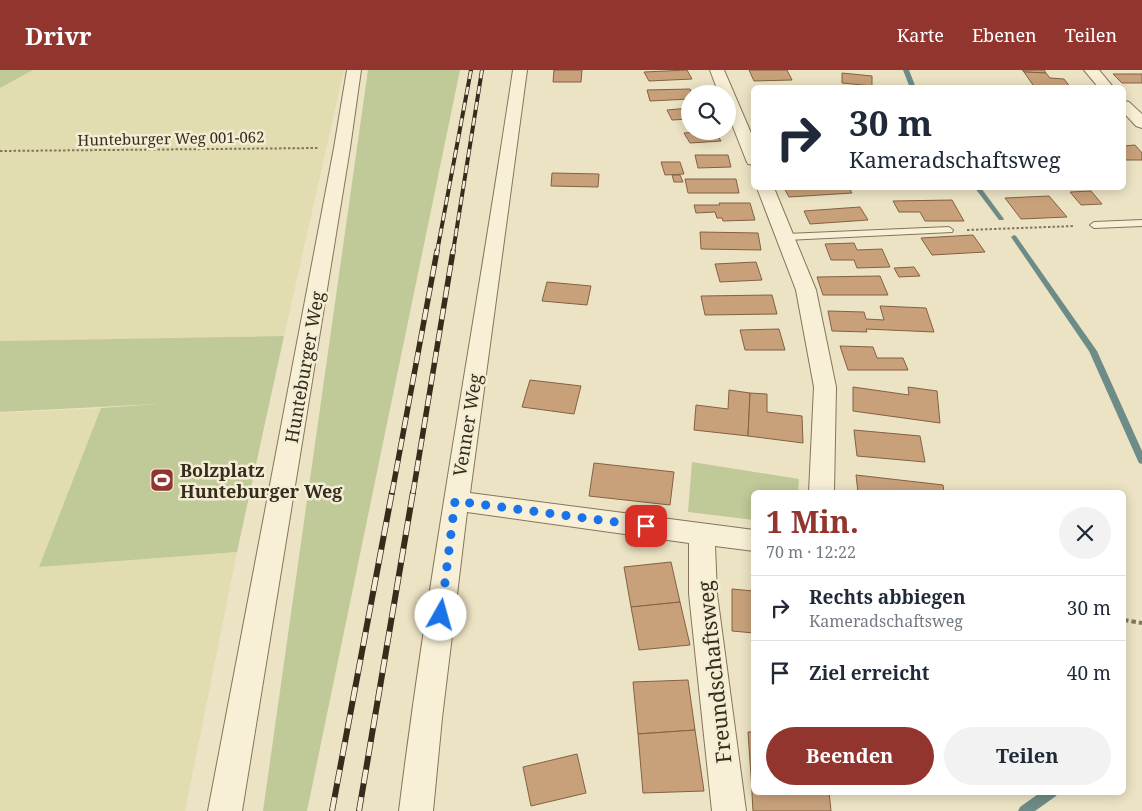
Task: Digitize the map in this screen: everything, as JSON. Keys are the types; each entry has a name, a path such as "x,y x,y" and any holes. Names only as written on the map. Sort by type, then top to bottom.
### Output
{"street":[{"name":"Hunteburger Weg","path":"225,811 342,148 354,70"},
{"name":"Venner Weg","path":"416,811 455,501 507,169 520,70"},
{"path":"717,70 723,85"},
{"path":"1091,70 1104,85"},
{"path":"1126,107 1142,123"},
{"path":"736,117 751,153"},
{"path":"766,190 806,290 825,387 822,490"},
{"path":"455,501 751,541"},
{"name":"Freundschaftsweg","path":"702,533 703,594 729,811"}],"lane":[{"path":"1094,225 1142,223"},
{"path":"786,237 948,230"}],"path":[{"name":"Hunteburger Weg 001-062","path":"0,151 342,148"},
{"path":"948,230 1094,225"},
{"path":"1126,620 1142,623"}],"shaded area":[{"path":"33,70 344,70 284,336 0,341 0,88"},
{"path":"101,408 39,567 237,552 185,811 0,811 0,413"}],"green space":[{"path":"0,70 33,70 0,88"},
{"path":"368,70 460,70 307,811 263,811"},
{"name":"Bolzplatz Hunteburger Weg","path":"284,336 237,552 39,567 101,408 158,404 0,412 0,341"},
{"path":"692,462 799,479 798,490 751,490 751,520 688,512"}],"building":[{"path":"554,70 582,70 581,82 553,82"},
{"path":"687,70 692,79 649,81 644,72"},
{"path":"749,70 787,70 792,80 754,81"},
{"path":"1022,70 1044,70 1046,73 1024,72"},
{"path":"1024,72 1046,73 1050,78 1064,79 1069,85 1033,85"},
{"path":"842,73 872,76 872,85 842,83"},
{"path":"1113,74 1142,74 1142,83 1122,83"},
{"path":"681,89 681,99 650,101 647,90"},
{"path":"681,109 681,120 672,120 667,110"},
{"path":"688,140 721,141 690,143"},
{"path":"1135,145 1142,153 1142,160 1126,160 1126,146"},
{"path":"695,155 728,155 731,167 698,168"},
{"path":"661,162 680,162 684,174 665,175"},
{"path":"552,173 599,174 598,187 551,186"},
{"path":"672,175 680,175 683,182 674,182"},
{"path":"685,179 736,179 739,193 688,193"},
{"path":"785,190 850,190 852,193 789,197"},
{"path":"1091,191 1102,204 1081,205 1070,192"},
{"path":"1049,196 1067,217 1021,219 1005,198"},
{"path":"952,200 964,221 925,221 920,212 899,212 893,201"},
{"path":"719,203 750,203 755,220 723,221 722,218 717,218 715,212 696,213 694,205 720,205"},
{"path":"860,207 868,220 810,224 804,211"},
{"path":"700,232 758,233 761,250 701,249"},
{"path":"973,235 985,252 932,255 921,238"},
{"path":"854,243 857,250 882,249 890,267 857,268 854,260 831,260 825,244"},
{"path":"756,262 762,280 720,282 715,264"},
{"path":"914,267 920,276 899,277 894,268"},
{"path":"880,276 888,295 823,295 817,277"},
{"path":"547,282 591,286 587,305 542,301"},
{"path":"772,295 777,314 705,315 701,296"},
{"path":"880,306 926,308 934,332 866,329 867,332 832,331 828,311 864,312 866,319 884,320"},
{"path":"779,329 785,350 745,350 740,330"},
{"path":"840,346 873,347 877,358 903,358 908,370 848,370"},
{"path":"530,380 581,386 574,414 522,407"},
{"path":"853,387 909,395 908,387 937,391 940,423 853,411"},
{"path":"729,390 750,393 748,436 694,430 696,405 728,409"},
{"path":"750,393 767,394 767,412 802,416 803,443 748,436"},
{"path":"854,430 920,436 925,462 857,456"},
{"path":"594,463 674,472 670,505 589,496"},
{"path":"856,475 943,485 944,490 858,490"},
{"path":"671,562 680,602 631,607 624,567"},
{"path":"732,589 751,591 751,633 732,631"},
{"path":"680,602 690,645 639,650 631,607"},
{"path":"688,680 695,730 638,734 633,682"},
{"path":"695,730 704,791 643,793 638,734"},
{"path":"748,732 751,732 751,776"},
{"path":"577,754 586,793 531,806 523,767"},
{"path":"752,795 829,795 831,811 753,811"}],"waterway":[{"path":"906,70 912,85"},
{"path":"979,190 1001,219"},
{"path":"1014,237 1093,351 1142,461"},
{"path":"1024,811 1048,795"}],"railway":[{"path":"437,252 471,70"},
{"path":"453,252 482,70"},
{"path":"392,493 437,251"},
{"path":"413,493 453,251"},
{"path":"332,811 392,492"},
{"path":"359,811 413,492"}],"place":[{"name":"Bolzplatz Hunteburger Weg","path":"162,480"}],"route":[{"path":"441,615 455,501 646,526"}]}
